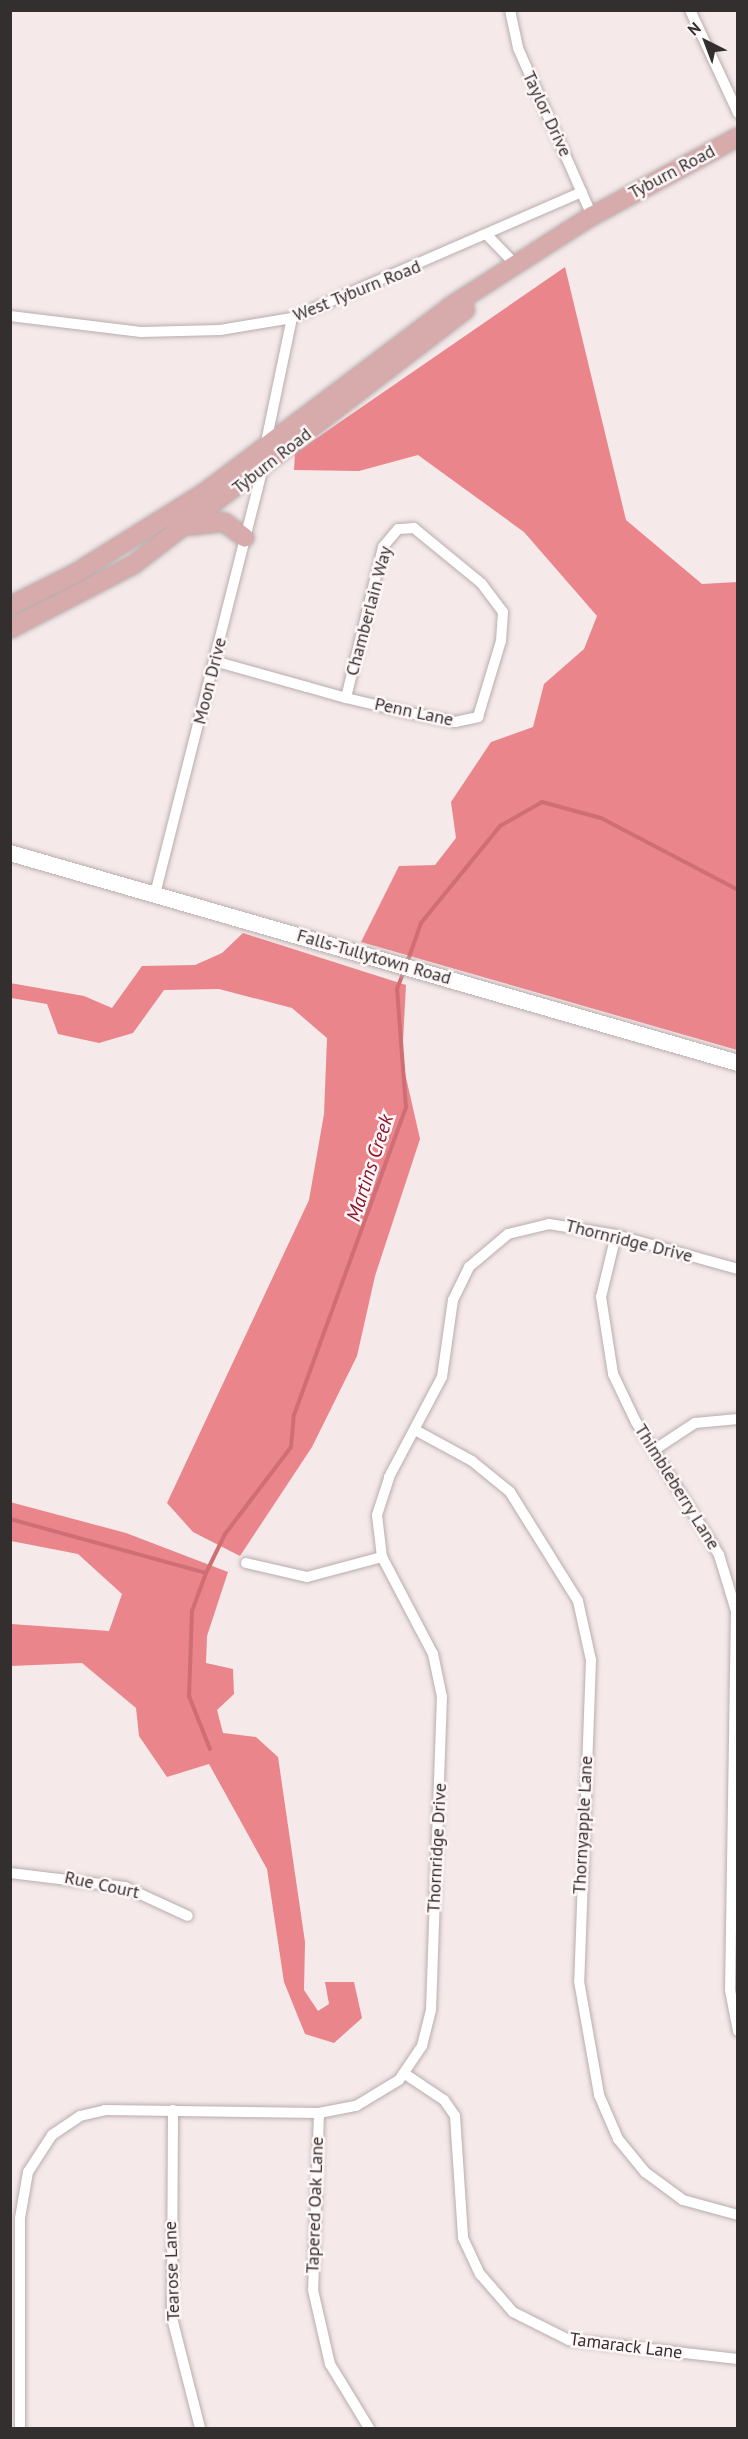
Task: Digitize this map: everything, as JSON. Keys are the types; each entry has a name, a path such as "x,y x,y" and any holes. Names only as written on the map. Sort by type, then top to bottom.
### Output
{"main road":[{"name":"Tyburn Road","path":"10,606 135,539 265,447 402,340 592,216 738,137"},
{"name":"Tyburn Road","path":"10,629 89,591 187,527 516,265"},
{"path":"187,527 224,522 245,538"}],"street":[{"name":"Taylor Drive","path":"510,10 518,48 592,216"},
{"path":"690,10 738,113"},
{"name":"West Tyburn Road","path":"10,316 141,332 219,330 292,318 488,236 582,192"},
{"path":"488,236 516,265"},
{"path":"265,447 292,318"},
{"name":"Moon Drive","path":"155,894 263,468"},
{"name":"Penn Lane","path":"214,661 346,698 467,722 478,717 488,690 504,619 498,601 427,537 414,528 398,529"},
{"name":"Chamberlain Way","path":"346,698 383,547 398,529"},
{"name":"Falls-Tullytown Road","path":"10,853 738,1063"},
{"name":"Thornridge Drive","path":"20,2428 15,2245 28,2172 52,2135 92,2112 173,2110 319,2113 375,2099 405,2074 422,2046 431,2010 443,1719 433,1654 382,1557 377,1525 380,1498 417,1431 442,1377 453,1300 482,1253 508,1234 534,1225 576,1226 738,1269"},
{"name":"Thimbleberry Lane","path":"616,1235 601,1297 605,1347 621,1393 719,1555 736,1611 730,1989 738,2031"},
{"path":"654,1450 695,1423 738,1419"},
{"name":"Thornyapple Lane","path":"417,1431 472,1461 510,1492 578,1601 591,1660 579,1981 599,2095 618,2139 645,2172 683,2200 738,2215"},
{"path":"246,1563 307,1576 382,1557"},
{"name":"Rue Court","path":"10,1873 94,1880 151,1897 188,1916"},
{"name":"Tamarack Lane","path":"405,2074 444,2100 455,2116 463,2238 480,2274 513,2312 569,2340 738,2359"},
{"name":"Tearose Lane","path":"173,2110 172,2318 200,2428"},
{"name":"Tapered Oak Lane","path":"319,2113 313,2290 330,2364 369,2428"}],"shaded area":[{"path":"565,267 626,520 702,584 737,582 737,1050 361,942 399,866 435,865 456,838 451,802 491,742 533,727 544,684 584,649 597,616 524,532 418,455 359,471 294,470 295,453"},
{"path":"243,933 406,985 402,1060 420,1139 375,1276 357,1356 312,1447 240,1556 193,1532 167,1503 309,1200 324,1114 327,1038 292,1008 219,989 164,990 133,1033 99,1043 58,1034 47,1004 11,998 10,983 84,996 112,1008 142,966 195,965 222,953"},
{"path":"10,1502 126,1533 228,1572 207,1636 206,1663 233,1669 234,1694 217,1710 223,1733 256,1737 278,1757 305,1942 304,1990 318,2011 329,2004 325,1982 354,1982 362,2018 334,2043 305,2034 284,1982 267,1869 209,1764 167,1777 139,1736 136,1708 82,1663 11,1666 11,1624 109,1631 122,1594 78,1554 11,1541"}],"waterway":[{"name":"Martins Creek","path":"407,963 421,923 500,826 542,802 601,818 738,890"},
{"name":"Martins Creek","path":"10,1519 206,1573 225,1534 291,1447 294,1415 406,1108 397,989 403,973"},
{"path":"206,1573 192,1611 189,1696 210,1749"}]}
